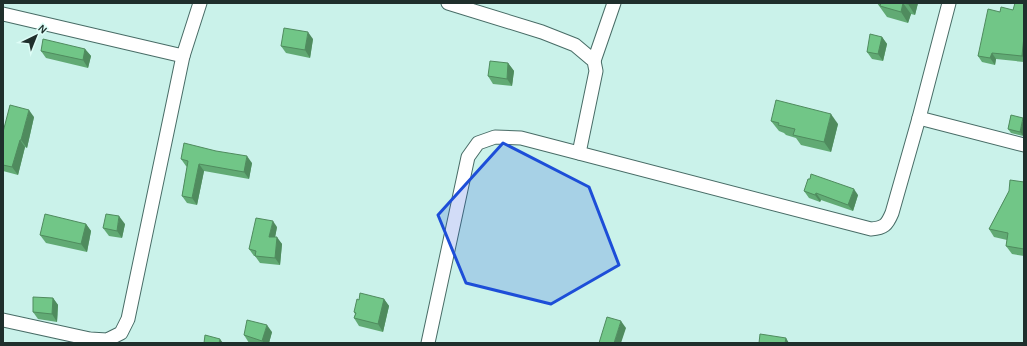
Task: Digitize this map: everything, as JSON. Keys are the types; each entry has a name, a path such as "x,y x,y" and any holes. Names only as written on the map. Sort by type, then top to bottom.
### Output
{"street":[{"path":"3,320 90,339 106,340 121,333 128,319 183,56 200,3"},
{"path":"448,3 542,32 575,45 594,61"},
{"path":"579,153 596,71 594,61 614,3"},
{"path":"428,343 468,157 478,143 495,137 521,138 871,229 881,228 888,221 892,213 949,3"},
{"path":"3,14 183,56"},
{"path":"919,118 1024,145"}],"highlighted area":[{"path":"503,143 589,187 619,265 551,304 466,283 438,215"}],"building":[{"path":"881,3 903,3 901,12 880,6"},
{"path":"1015,3 1024,3 1024,36 1022,56 992,53 990,58 978,56 988,9 1000,12 1001,7 1013,10"},
{"path":"284,28 308,32 305,50 281,46"},
{"path":"870,34 882,37 878,54 867,52"},
{"path":"43,39 85,49 83,60 41,51"},
{"path":"490,61 508,63 507,79 488,76"},
{"path":"776,100 831,114 824,142 793,135 795,129 778,125 779,123 771,121"},
{"path":"10,105 29,110 12,167 3,165 3,132"},
{"path":"1011,115 1023,118 1020,132 1008,129"},
{"path":"184,143 216,151 247,156 244,172 199,164 192,198 182,196 188,161 181,159"},
{"path":"811,174 854,189 848,205 816,193 815,195 804,191"},
{"path":"1010,180 1024,182 1024,249 1006,246 1008,233 989,229 1009,191"},
{"path":"45,214 86,224 81,244 40,235"},
{"path":"106,214 119,216 117,231 103,228"},
{"path":"256,218 273,221 269,237 277,237 275,258 255,256 256,251 249,249"},
{"path":"360,293 384,299 378,324 354,318 357,299 359,300"},
{"path":"33,297 53,298 52,314 33,312"},
{"path":"607,317 621,321 614,343 599,343"},
{"path":"247,320 267,325 262,341 244,335"},
{"path":"760,334 786,338 785,343 759,343"},
{"path":"205,335 220,339 219,343 204,343"}]}
